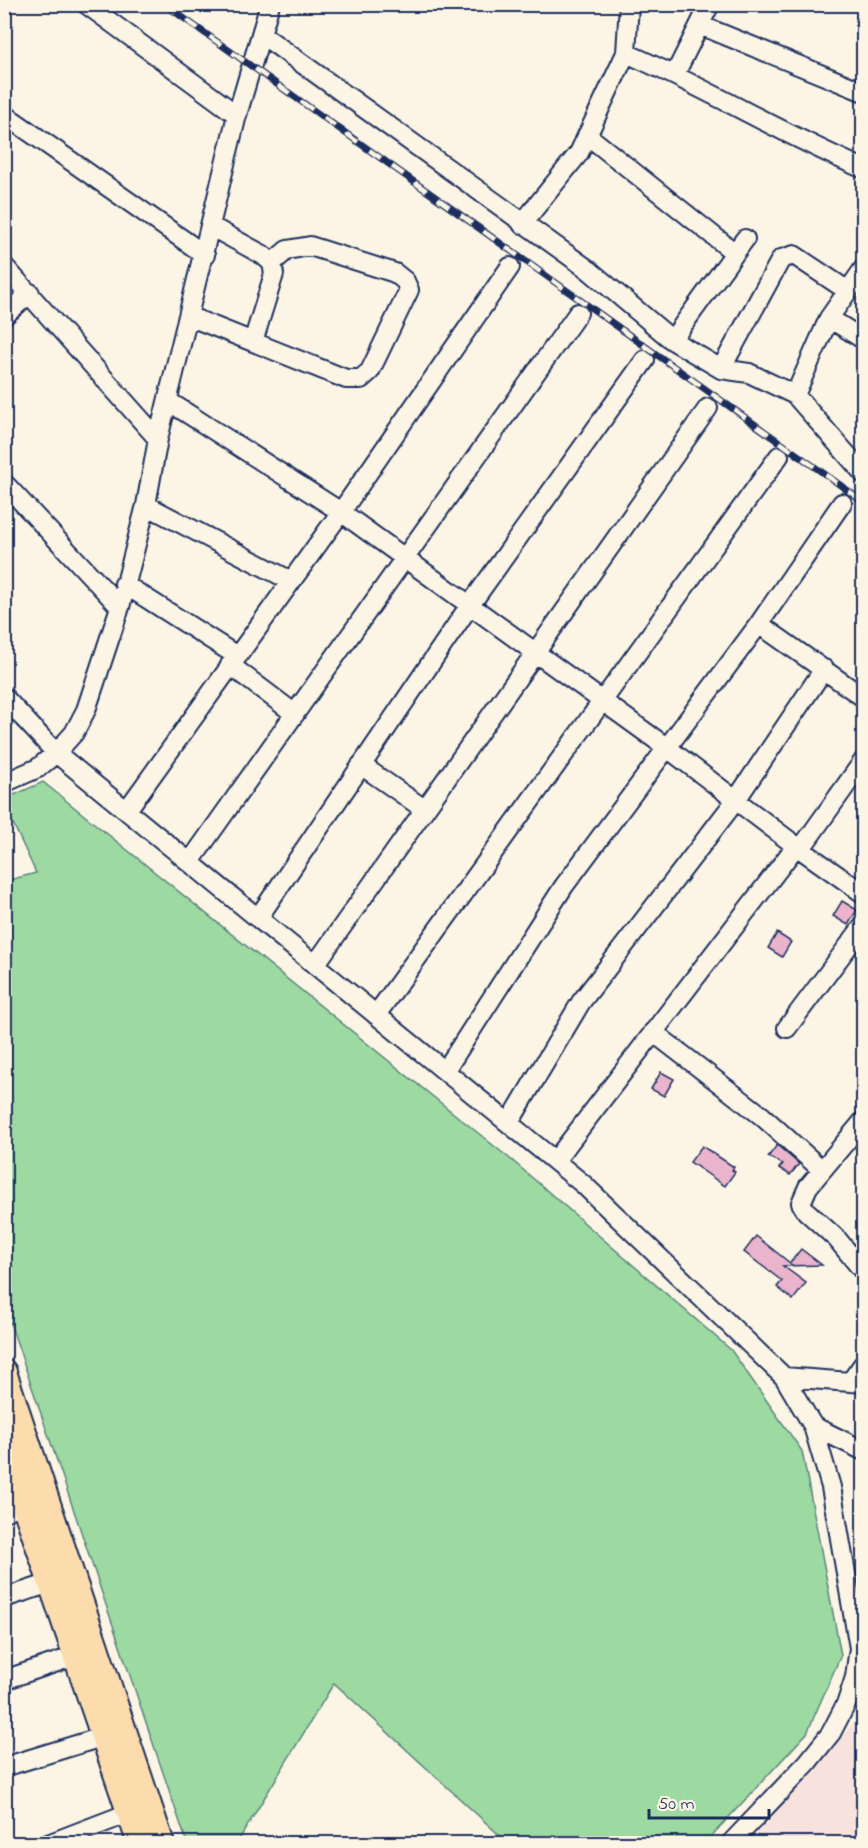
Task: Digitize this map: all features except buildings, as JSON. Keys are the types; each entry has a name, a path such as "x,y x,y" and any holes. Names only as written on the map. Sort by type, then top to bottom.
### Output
{"main road":[{"path":"4,1372 15,1434 74,1576 114,1733 129,1813 140,1844"},
{"path":"4,1446 14,1508 50,1584 75,1656 114,1733 162,1844"}],"street":[{"path":"86,4 237,115"},
{"path":"4,783 38,768 56,753 74,733 87,710 120,607 124,584 146,505 158,439 212,227 237,115 270,4"},
{"path":"522,224 579,153 626,53 629,4"},
{"path":"675,74 710,4"},
{"path":"700,25 813,69 864,92"},
{"path":"261,34 589,270 672,340 721,369 749,373 795,395 864,474"},
{"path":"626,53 675,74 808,145 864,169"},
{"path":"4,114 205,255"},
{"path":"587,135 740,246 672,340"},
{"path":"212,227 263,255 272,263 274,273 253,342"},
{"path":"188,316 346,379 361,379 370,371 409,290 405,281 394,273 310,246 287,250 272,263"},
{"path":"721,369 781,259 794,255 848,291"},
{"path":"4,266 158,439"},
{"path":"127,810 341,512 510,267"},
{"path":"795,395 829,318 863,269"},
{"path":"4,316 30,293"},
{"path":"190,862 578,313"},
{"path":"829,318 864,340"},
{"path":"258,918 470,605 645,360"},
{"path":"168,401 341,512 666,747 798,848 864,894"},
{"path":"315,965 533,652 708,408"},
{"path":"376,1015 779,456"},
{"path":"7,490 120,607"},
{"path":"445,1071 564,886 759,624 842,503"},
{"path":"146,505 291,581"},
{"path":"124,584 234,661 295,714"},
{"path":"759,624 864,698"},
{"path":"509,1123 581,1002 736,800 824,669"},
{"path":"4,697 56,753 583,1184 784,1377 813,1426 831,1487 861,1648 853,1685 831,1733 730,1844"},
{"path":"555,1161 864,760"},
{"path":"361,765 424,809"},
{"path":"787,1028 864,925"},
{"path":"653,1032 762,1116 822,1170"},
{"path":"864,1120 808,1187 801,1203 806,1211 837,1239 864,1272"},
{"path":"784,1377 857,1382 864,1363"},
{"path":"813,1426 864,1450"},
{"path":"4,1598 74,1576"},
{"path":"4,1680 75,1656"},
{"path":"4,1767 114,1733"},
{"path":"48,1844 129,1813"}],"shaded area":[{"path":"863,1712 863,1843 749,1843"}],"green space":[{"path":"43,782 514,1162 731,1350 802,1451 841,1655 807,1733 705,1843 508,1843 334,1683 237,1843 187,1843 5,1308 5,881 36,873 5,806 5,799"}],"railway":[{"path":"164,4 864,502"}]}
